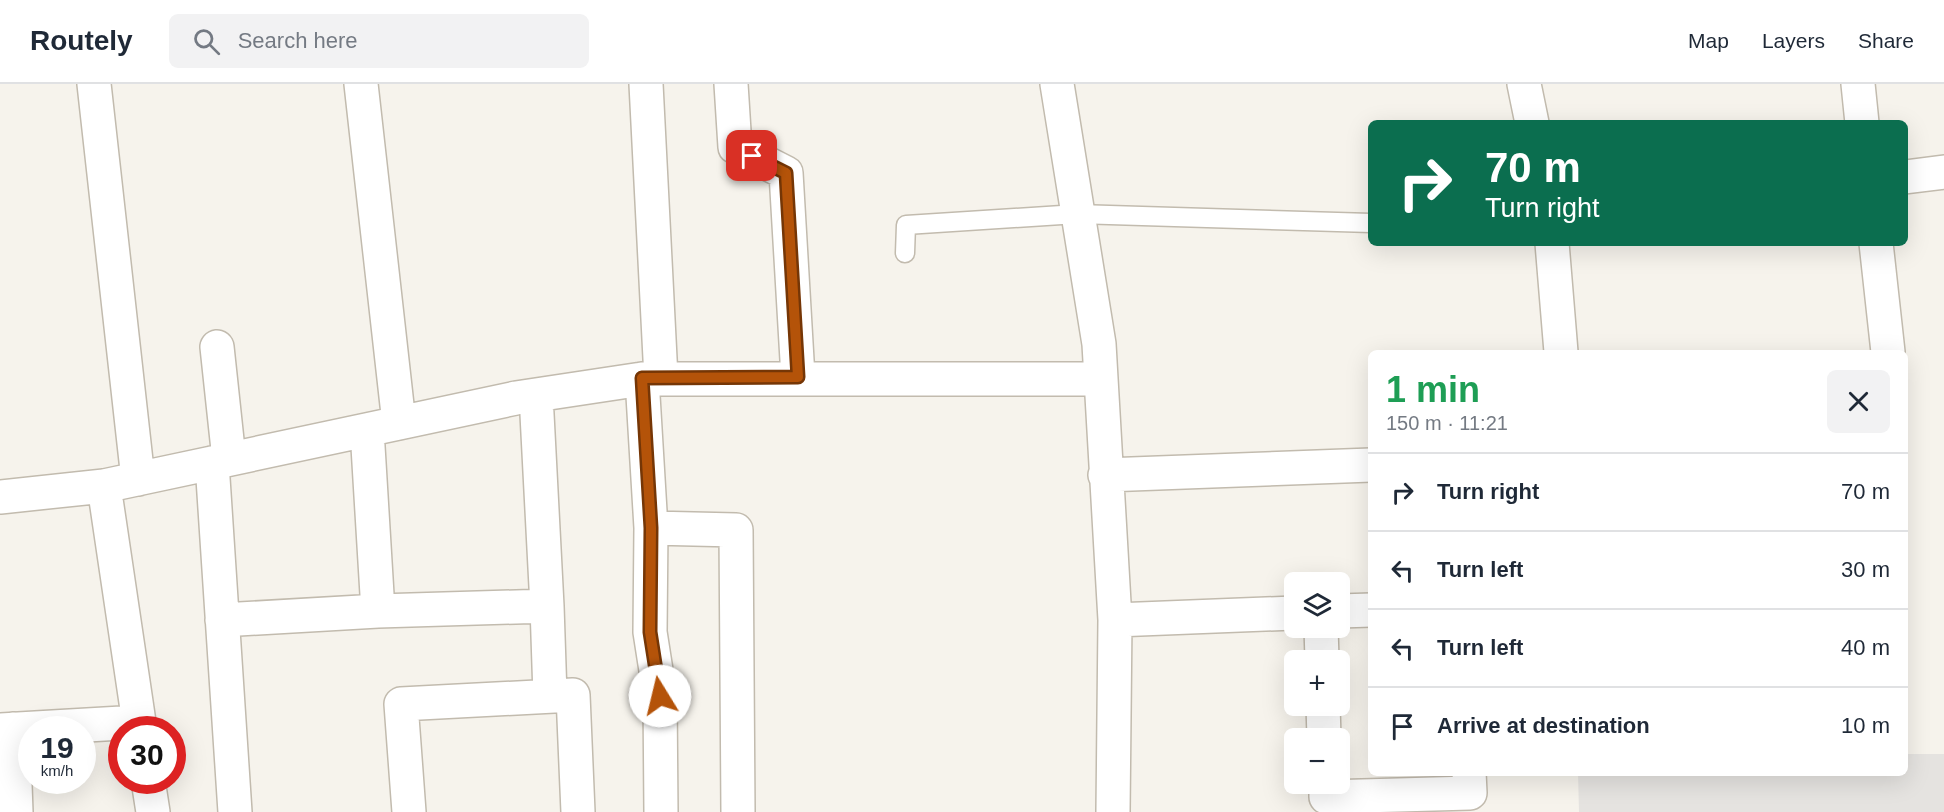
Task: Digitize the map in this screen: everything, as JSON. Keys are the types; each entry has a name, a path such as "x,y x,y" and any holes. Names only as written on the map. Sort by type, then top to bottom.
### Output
{"street":[{"path":"94,84 138,479"},
{"path":"361,84 399,423"},
{"path":"646,84 651,378 650,632 660,696 661,812"},
{"path":"731,84 735,147 786,173 798,377"},
{"path":"1057,84 1099,344 1115,620 1113,812"},
{"path":"1524,84 1531,120"},
{"path":"1858,84 1862,120"},
{"path":"1908,177 1944,172"},
{"path":"1552,246 1561,350"},
{"path":"1876,246 1888,350"},
{"path":"217,347 221,461 222,620 235,812"},
{"path":"0,497 104,486 536,395 651,378 1101,379"},
{"path":"536,395 550,696"},
{"path":"367,430 378,611"},
{"path":"1105,475 1368,465"},
{"path":"104,486 138,716"},
{"path":"651,528 736,530 738,812"},
{"path":"222,620 378,611 547,606"},
{"path":"1350,611 1368,610"},
{"path":"1115,620 1284,613"},
{"path":"409,812 401,704 573,695 578,812"},
{"path":"16,812 7,729 108,727"},
{"path":"1326,794 1326,797 1470,793 1469,776"},
{"path":"150,794 153,812"}],"lane":[{"path":"906,253 906,225 1077,214 1368,223"}],"shaded area":[{"path":"1908,754 1944,754 1944,812 1579,812 1578,776 1908,776"}],"route":[{"path":"660,696 650,632 651,528 642,378 798,377 786,173 752,156"}]}
